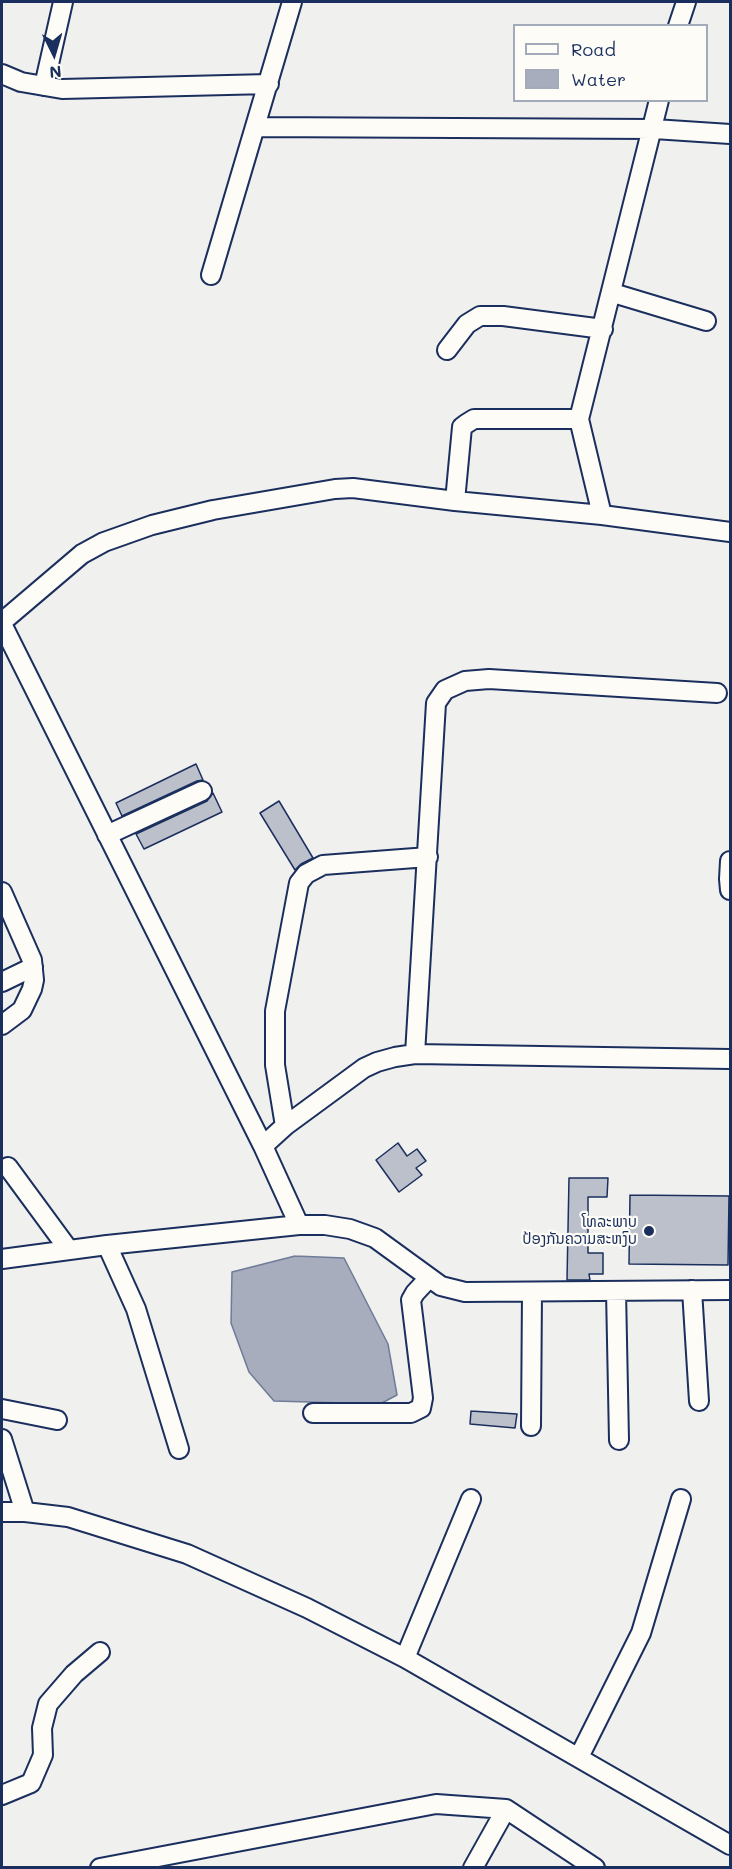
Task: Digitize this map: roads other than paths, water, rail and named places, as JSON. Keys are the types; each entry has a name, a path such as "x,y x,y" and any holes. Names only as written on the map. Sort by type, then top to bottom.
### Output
{"street":[{"path":"44,86 63,2"},
{"path":"211,275 292,2"},
{"path":"679,24 686,2"},
{"path":"2,74 21,82 62,88 269,84"},
{"path":"602,515 579,419 613,293 659,102"},
{"path":"256,127 654,129 730,134"},
{"path":"613,293 706,321"},
{"path":"447,350 467,324 480,316 491,315 603,329"},
{"path":"455,501 462,428 466,423 474,419 579,419"},
{"path":"299,1225 263,1146 2,623 82,554 104,542 152,525 213,510 335,489 353,488 455,501 602,515 730,532"},
{"path":"415,1054 436,704 445,690 465,681 489,679 717,693"},
{"path":"107,835 202,791"},
{"path":"285,1126 275,1065 275,1011 299,883 306,874 323,865 428,857"},
{"path":"730,861 730,890"},
{"path":"2,892 33,967 32,989 27,1003 22,1010 2,1025"},
{"path":"2,982 33,967"},
{"path":"263,1146 285,1126 364,1068 377,1062 415,1054 730,1059"},
{"path":"8,1167 69,1250"},
{"path":"2,1259 107,1245 299,1225 350,1229 375,1238 441,1286 465,1292 730,1290"},
{"path":"107,1245 136,1309 179,1449"},
{"path":"313,1413 411,1413 421,1408 423,1398 411,1300 429,1278"},
{"path":"692,1290 699,1401"},
{"path":"616,1291 619,1440"},
{"path":"531,1426 532,1292"},
{"path":"2,1409 57,1420"},
{"path":"2,1440 25,1512"},
{"path":"405,1658 471,1499"},
{"path":"579,1757 641,1634 681,1499"},
{"path":"2,1512 25,1512 68,1518 187,1554 307,1608 405,1658 730,1845"},
{"path":"2,1796 31,1783 44,1755 42,1728 48,1704 74,1674 100,1652"},
{"path":"100,1868 436,1804 506,1809 595,1868"},
{"path":"473,1868 506,1809"}],"water":[{"path":"295,1256 344,1258 388,1344 397,1395 380,1404 274,1401 249,1372 231,1323 232,1272"}],"place":[{"name":"ໂທລະພາບ ປ້ອງກັນຄວາມສະຫງົບ","path":"649,1231"}]}
